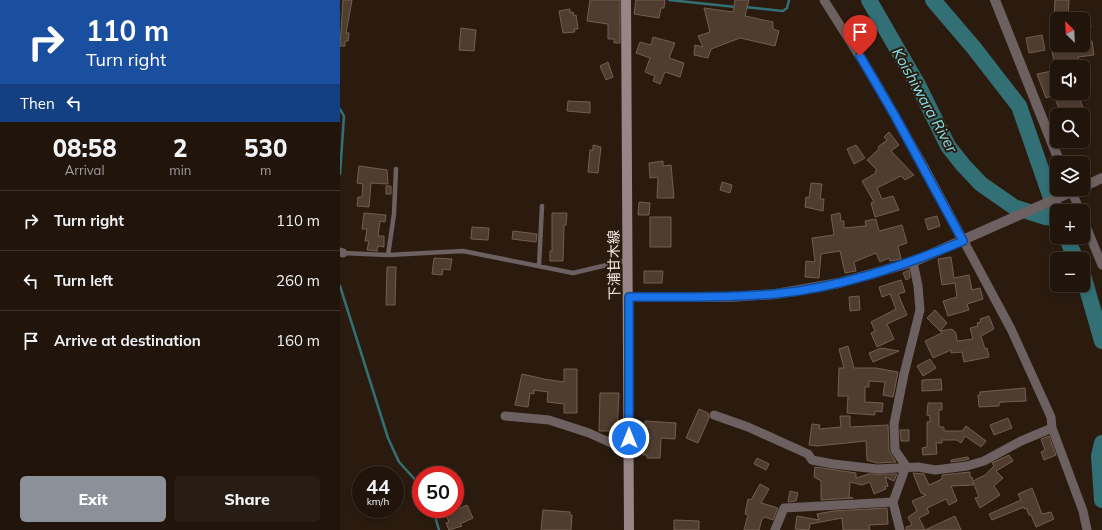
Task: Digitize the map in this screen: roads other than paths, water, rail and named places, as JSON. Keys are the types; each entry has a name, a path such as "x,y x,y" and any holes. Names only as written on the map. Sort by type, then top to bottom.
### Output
{"main road":[{"name":"下浦甘木線","path":"626,0 629,297 629,530"}],"street":[{"path":"824,0 874,79 965,240 1031,370 1051,417 1052,428 1083,511 1087,530"},
{"path":"995,0 1057,156"},
{"path":"1090,184 1102,178"},
{"path":"629,297 729,297 776,294 838,283 913,262 1061,196"},
{"path":"1090,236 1102,265"},
{"path":"906,466 895,450 894,424 904,374 920,310 918,286 913,262"},
{"path":"714,415 748,427 808,454 812,460 877,469 918,466 935,470 967,466 984,462 1021,441 1052,428"},
{"path":"505,416 549,420 589,433 629,451"},
{"path":"900,530 893,502 906,466"},
{"path":"775,530 784,508 893,502"}],"lane":[{"path":"388,255 394,214 396,169"},
{"path":"540,266 542,206"},
{"path":"341,252 388,255 464,251 573,273 596,269 628,260"}],"waterway":[{"path":"669,0 736,7"},
{"path":"745,7 783,11 787,8 789,0"},
{"name":"Koishiwara River","path":"869,0 918,85 948,146 963,165 981,184 1014,207 1050,217"},
{"name":"Koishiwara River","path":"933,0 974,48 1019,106 1053,204"},
{"path":"340,109 344,116 340,174"},
{"name":"Koishiwara River","path":"1069,244 1073,252"},
{"path":"340,286 388,438 399,462 412,476"},
{"name":"Koishiwara River","path":"1088,292 1102,341"},
{"name":"Koishiwara River","path":"1102,443 1099,456 1102,500"},
{"path":"436,518 439,530"}]}
